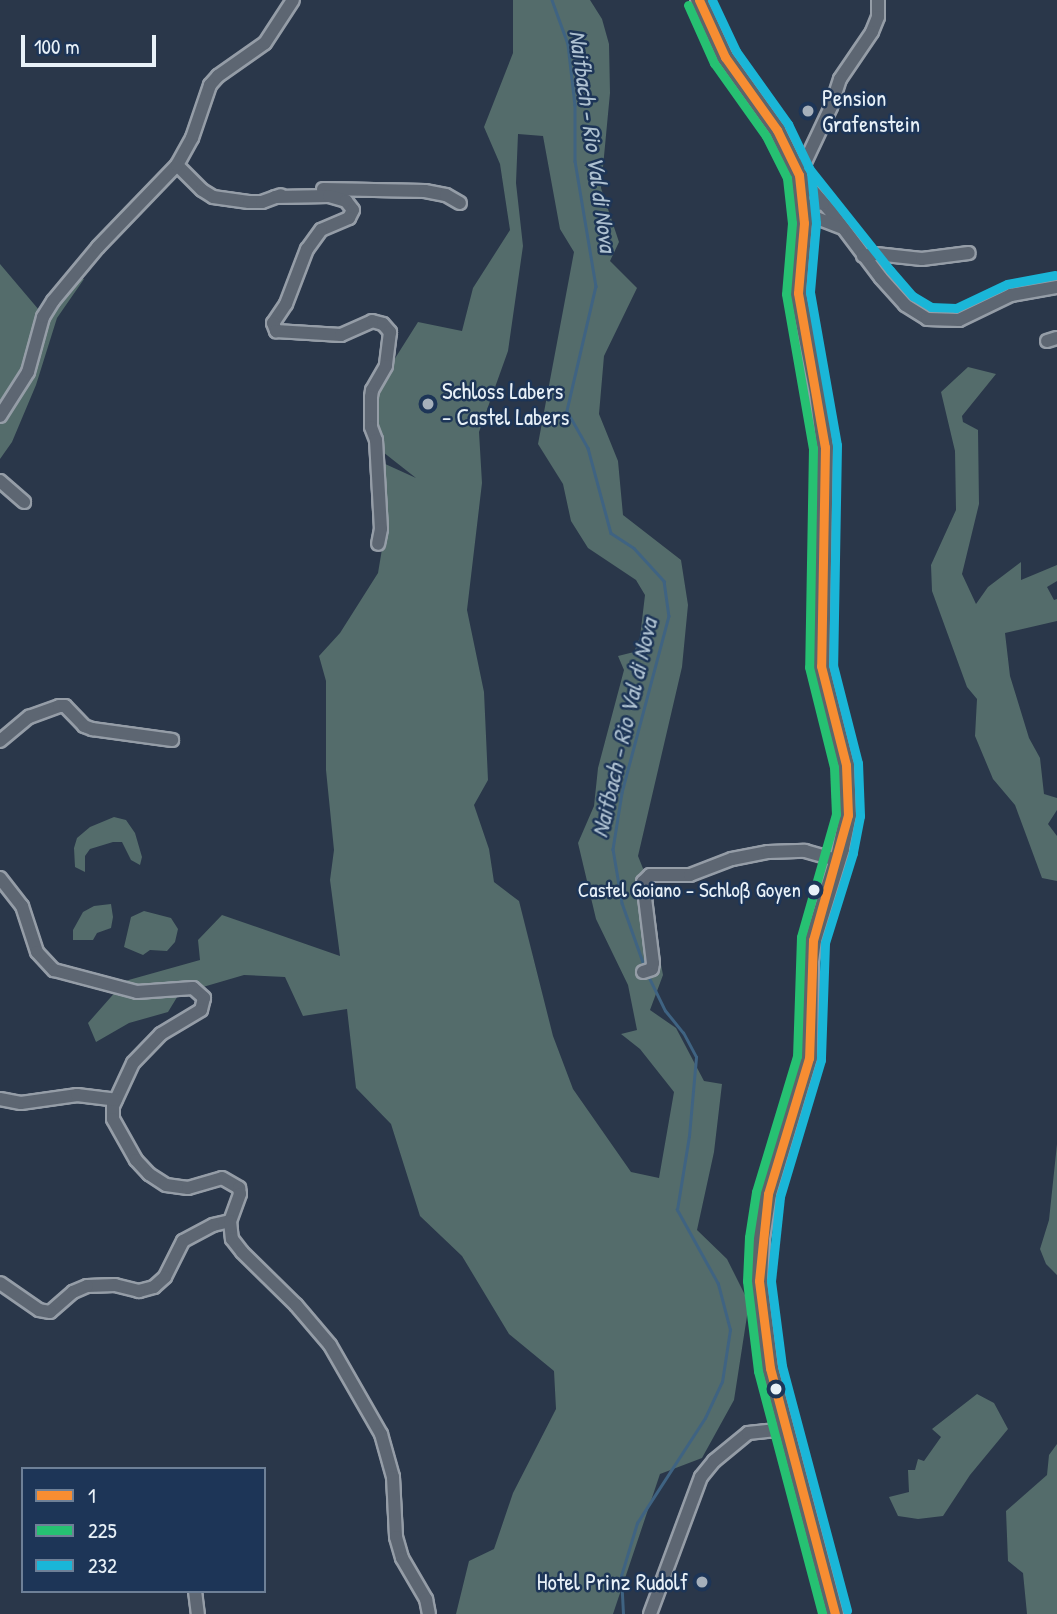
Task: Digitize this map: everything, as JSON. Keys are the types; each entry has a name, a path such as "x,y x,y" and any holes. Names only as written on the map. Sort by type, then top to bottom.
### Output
{"main road":[{"path":"699,0 725,57 777,130 799,175 804,207 798,293 813,365 825,447 821,666 848,783 848,815 838,860 817,919 810,961 809,1058 774,1169 761,1238 762,1321 786,1429 835,1614"}],"street":[{"path":"0,416 28,372 43,317 53,301 98,247 177,164 192,138 210,85 218,76 265,43 293,0"},
{"path":"878,0 878,17 872,32 840,79 831,107 799,175 823,203 837,226 905,305 921,316 938,321 959,320 1011,295 1057,287"},
{"path":"177,164 202,190 213,197 249,202 275,197 329,196 346,201 353,210 349,218 321,230 307,249 289,296 273,323 276,331 341,335 372,321 383,324 390,332 386,366 372,390 371,397 371,426 376,440 381,518 378,544"},
{"path":"275,197 293,190 425,191 446,195 460,203"},
{"path":"804,207 823,203"},
{"path":"804,207 814,216 837,226"},
{"path":"802,240 819,223 837,226"},
{"path":"863,256 876,254 922,259 969,253"},
{"path":"0,481 24,502"},
{"path":"0,741 29,717 58,706 65,706 84,726 92,729 172,740"},
{"path":"647,971 653,963 643,882 650,875 690,875 732,859 768,852 805,851 838,860"},
{"path":"0,878 13,891 22,906 39,955 54,970 137,992 194,988 204,998 201,1010 161,1034 139,1055 112,1112 116,1129 149,1174 176,1188 188,1188 222,1178 239,1188 240,1194 230,1221 232,1239 296,1305 330,1345 381,1434 393,1477 396,1537 402,1558 426,1599 429,1614"},
{"path":"0,1099 21,1102 77,1095 116,1100"},
{"path":"0,1283 39,1310 50,1312 74,1292 87,1286 116,1286 139,1291 155,1287 165,1278 183,1241 212,1225 230,1221"},
{"path":"650,1614 701,1477 714,1461 748,1433 786,1429"},
{"path":"195,1593 198,1614"}],"green space":[{"path":"513,0 590,0 602,19 609,44 610,93 601,188 619,242 610,261 637,288 604,356 599,414 618,461 623,515 681,560 688,605 682,667 638,856 654,896 653,923 663,975 650,1010 676,1028 704,1081 722,1084 714,1152 697,1230 727,1259 749,1303 734,1400 702,1458 660,1474 613,1614 456,1614 469,1561 494,1549 513,1493 556,1409 554,1371 509,1334 462,1256 420,1216 391,1124 356,1088 347,1009 303,1016 285,977 244,975 179,994 168,1012 129,1023 96,1042 88,1023 125,981 200,960 198,940 222,915 340,956 330,880 334,850 326,770 326,681 319,656 340,633 378,573 385,531 383,463 416,478 369,441 375,414 375,390 418,322 462,331 473,288 510,230 500,164 484,127 513,53","holes":["518,134 543,136 560,229 574,252 538,444 563,484 571,521 588,548 636,580 645,595 640,637 634,652 618,656 624,670 598,768 594,806 578,843 596,919 628,985 637,1030 621,1034 640,1049 674,1092 659,1178 631,1172 573,1089 553,1036 519,901 494,882 489,849 474,805 488,780 484,692 467,610 482,483 479,432 508,351 523,246 516,183"]},
{"path":"0,264 39,310 67,275 84,279 57,318 36,385 12,442 0,459"},
{"path":"968,367 996,374 962,416 963,422 978,430 979,504 962,574 976,604 988,587 1021,562 1021,580 1057,565 1057,581 1047,587 1054,600 1057,599 1057,621 1005,633 1010,676 1029,738 1040,758 1044,794 1057,798 1057,810 1048,824 1057,836 1057,881 1042,878 1015,805 993,779 975,736 977,699 967,687 932,591 931,565 956,510 955,451 941,392"},
{"path":"114,817 126,820 135,833 142,857 140,865 131,860 122,842 113,842 90,849 85,856 85,872 75,867 74,848 77,838 90,827"},
{"path":"111,904 111,928 97,933 93,940 73,940 73,930 83,912 94,906"},
{"path":"144,911 171,918 178,929 175,942 167,951 150,950 143,955 124,947 131,917"},
{"path":"1057,1144 1057,1275 1046,1264 1040,1249 1049,1220"},
{"path":"977,1394 994,1403 1008,1429 970,1475 943,1516 918,1519 898,1516 889,1497 909,1492 908,1470 915,1470 918,1459 924,1461 941,1437 932,1429"},
{"path":"1057,1444 1057,1614 1027,1614 1023,1573 1008,1561 1006,1511 1047,1475 1049,1455"}],"waterway":[{"name":"Naifbach - Rio Val di Nova","path":"552,0 568,44 575,105 575,161 596,286 567,411 588,448 611,533 634,548 664,581 669,616 622,793 613,849 622,903 645,968"},
{"name":"Naifbach - Rio Val di Nova","path":"623,1614 621,1576 637,1523 705,1418 722,1382 730,1330 718,1284 677,1210 689,1136 696,1057 683,1033 665,1011 647,974"}],"transit line":[{"name":"1","path":"699,0 725,57 777,130 799,175 804,223 798,293 825,447 821,666 846,765 848,815 813,940 809,1058 768,1194 759,1281 770,1368 835,1614"},
{"name":"232","path":"712,0 736,51 788,124 811,172 816,223 810,292 837,445 833,665 858,763 860,816 853,853 825,943 821,1060 780,1197 771,1281 782,1366 847,1611"},
{"name":"225","path":"688,5 714,63 766,136 787,178 792,223 786,294 813,448 809,667 834,767 836,814 801,937 797,1056 756,1192 749,1237 747,1281 758,1371 822,1614"},
{"name":"232","path":"808,167 890,270 913,296 931,307 956,308 1007,284 1055,275"}],"place":[{"name":"Pension Grafenstein","path":"808,111"},
{"name":"Schloss Labers - Castel Labers","path":"428,404"},
{"name":"Castel Goiano - Schloß Goyen","path":"814,890"},
{"name":"Hotel Prinz Rudolf","path":"702,1582"}]}
